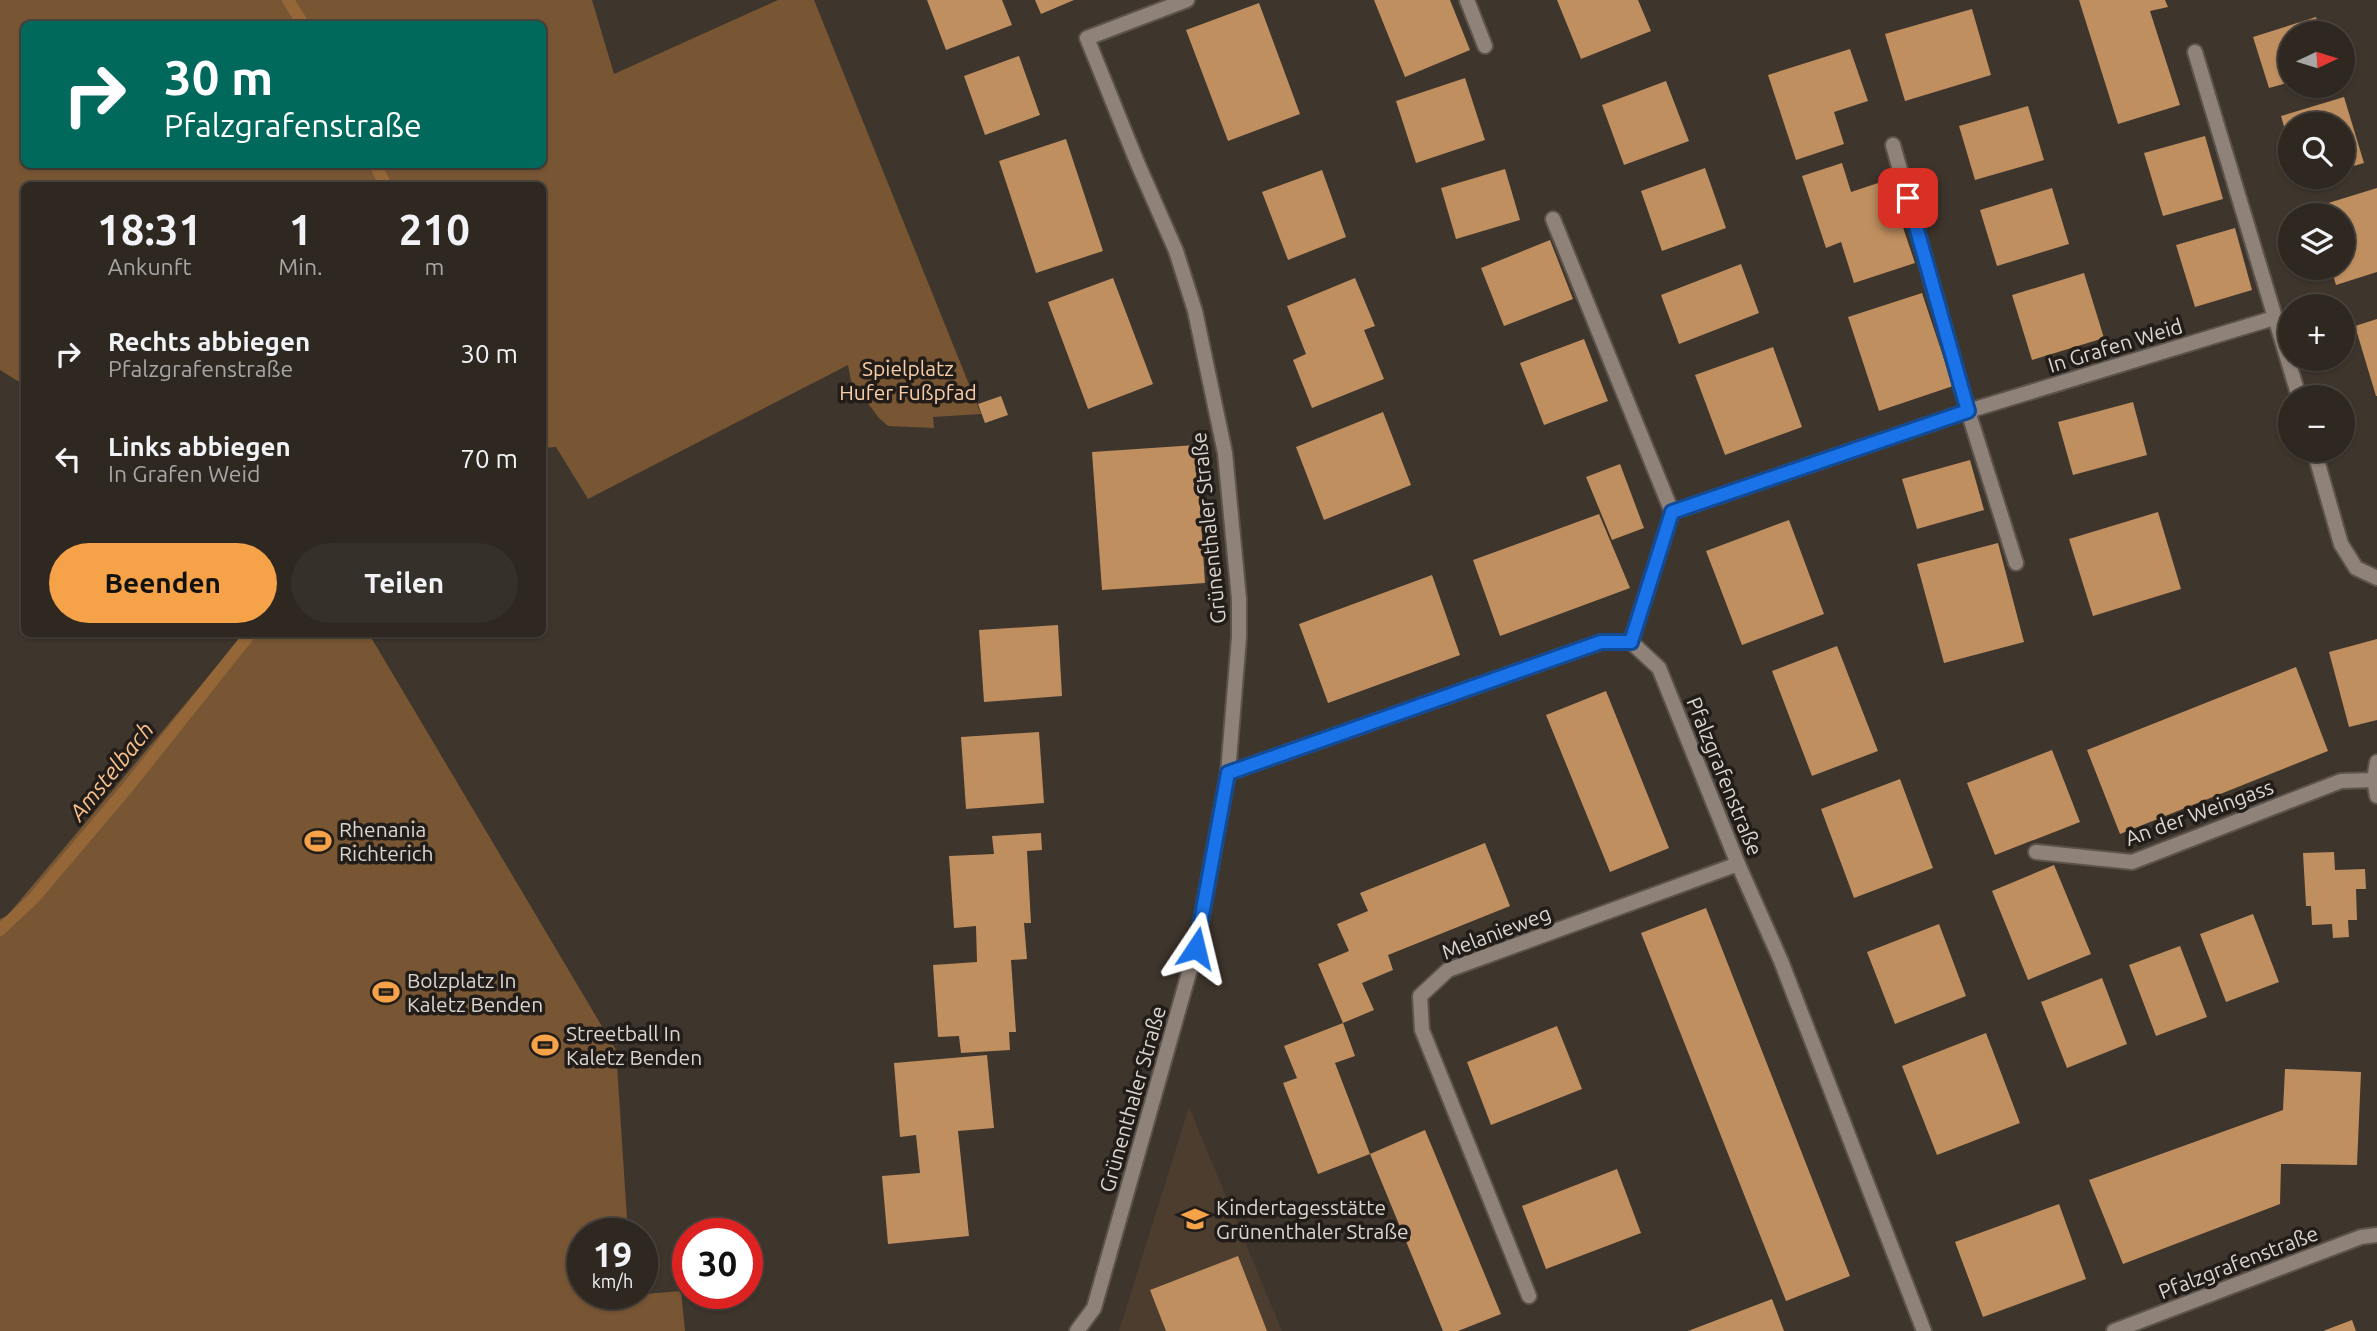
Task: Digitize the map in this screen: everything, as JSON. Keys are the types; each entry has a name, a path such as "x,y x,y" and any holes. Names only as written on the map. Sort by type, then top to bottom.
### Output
{"street":[{"name":"Grünenthaler Straße","path":"1077,1331 1094,1308 1196,948 1228,773 1239,637 1239,599 1223,443 1195,311 1176,251 1087,38 1188,0"},
{"path":"1466,0 1485,46"},
{"path":"2195,52 2295,385"},
{"path":"1893,145 1968,411 2016,563"},
{"path":"1228,773 1601,642 1631,642 1672,512 1553,219"},
{"name":"In Grafen Weid","path":"1672,512 1968,411 2274,318"},
{"path":"2317,462 2341,544 2356,568 2377,578"},
{"name":"Pfalzgrafenstraße","path":"1631,642 1659,668 1738,864 1781,961 1924,1331"},
{"path":"2377,762 2374,780 2377,796"},
{"name":"An der Weingass","path":"2036,852 2132,862 2341,781 2374,780"},
{"name":"Melanieweg","path":"1529,1296 1422,1030 1420,996 1448,970 1738,864"},
{"name":"Pfalzgrafenstraße","path":"2114,1331 2361,1237 2377,1235"}],"shaded area":[{"name":"Kindertagesstätte Grünenthaler Straße","path":"1189,1107 1282,1331 1119,1331"}],"green space":[{"name":"Spielplatz Hufer Fußpfad","path":"0,0 592,0 614,74 778,0 814,0 981,414 933,417 934,428 888,426 851,381 848,365 588,499 556,447 546,448 546,182 21,182 21,383 0,370"},
{"name":"Rhenania Richterich","path":"241,637 371,637 616,1050 627,1218 567,1218 567,1309 658,1309 658,1293 672,1292 672,1309 683,1309 685,1331 0,1331 0,919 7,916"}],"building":[{"path":"927,0 1002,0 1012,25 946,50"},
{"path":"1035,0 1074,0 1041,14"},
{"path":"1374,0 1450,0 1470,50 1405,77"},
{"path":"1557,0 1638,0 1651,31 1581,59"},
{"path":"2079,0 2165,0 2168,7 2150,11 2180,105 2118,124"},
{"path":"1259,3 1300,114 1228,141 1186,30"},
{"path":"1972,9 1991,75 1905,101 1885,34"},
{"path":"2278,29 2278,86 2269,88 2253,37"},
{"path":"1850,49 1868,101 1834,112 1844,144 1796,160 1768,75"},
{"path":"1019,56 1040,115 985,135 964,76"},
{"path":"1465,78 1485,140 1416,163 1396,101"},
{"path":"1666,81 1689,141 1624,165 1602,105"},
{"path":"2344,98 2349,112 2294,112"},
{"path":"2028,106 2044,160 1975,180 1959,126"},
{"path":"2355,133 2364,163 2355,166"},
{"path":"2205,136 2223,199 2163,216 2144,153"},
{"path":"1066,139 1103,251 1036,273 999,161"},
{"path":"1842,163 1851,192 1887,180 1915,263 1854,283 1841,242 1826,248 1802,176"},
{"path":"1705,168 1726,228 1662,251 1641,191"},
{"path":"1505,169 1520,220 1456,239 1441,188"},
{"path":"1322,170 1346,237 1288,260 1262,192"},
{"path":"2052,188 2069,244 1997,266 1980,210"},
{"path":"2377,188 2377,272 2355,279 2355,203 2328,203"},
{"path":"2235,228 2252,290 2195,307 2176,245"},
{"path":"1550,240 1573,299 1504,326 1481,268"},
{"path":"1741,264 1759,313 1679,344 1661,295"},
{"path":"2084,273 2104,338 2032,360 2012,295"},
{"path":"1113,278 1153,384 1088,409 1048,302"},
{"path":"1355,278 1375,326 1364,330 1384,379 1312,408 1293,360 1306,354 1287,306"},
{"path":"2335,280 2352,280 2336,285"},
{"path":"1922,293 1953,386 1879,411 1848,317"},
{"path":"2377,319 2377,396 2376,396 2355,326"},
{"path":"1584,339 1608,401 1544,425 1520,363"},
{"path":"1773,347 1802,427 1725,455 1695,375"},
{"path":"1001,396 1008,415 985,423 978,404"},
{"path":"2133,402 2147,455 2073,475 2058,422"},
{"path":"1383,412 1411,485 1324,520 1296,447"},
{"path":"1196,445 1205,583 1102,590 1092,452"},
{"path":"1970,460 1984,510 1917,529 1902,479"},
{"path":"1620,464 1644,528 1612,540 1586,477"},
{"path":"2158,512 2181,589 2093,616 2069,539"},
{"path":"1599,514 1630,588 1500,636 1473,560"},
{"path":"1789,520 1824,614 1742,645 1706,551"},
{"path":"1998,543 2024,642 1944,663 1917,564"},
{"path":"1432,575 1460,655 1328,703 1299,624"},
{"path":"1058,625 1062,696 984,702 979,630"},
{"path":"2377,639 2377,720 2349,727 2329,652"},
{"path":"1837,646 1878,751 1812,776 1772,671"},
{"path":"2296,667 2328,751 2120,834 2087,750"},
{"path":"1606,691 1669,848 1610,872 1546,715"},
{"path":"1039,732 1044,803 966,809 961,737"},
{"path":"2052,750 2080,822 1995,855 1967,783"},
{"path":"1900,779 1933,868 1854,898 1821,809"},
{"path":"1041,833 1042,850 1027,851 1031,923 1024,923 1027,959 1011,960 1016,1032 1009,1032 1010,1050 961,1053 959,1036 938,1037 933,965 977,962 976,926 954,928 949,856 994,854 992,836"},
{"path":"1485,843 1510,906 1388,955 1393,970 1362,983 1374,1010 1343,1023 1318,964 1349,951 1337,924 1368,911 1360,893"},
{"path":"2334,852 2335,870 2365,869 2366,889 2356,889 2357,920 2348,920 2349,937 2333,938 2332,924 2312,925 2311,906 2306,906 2303,853"},
{"path":"2054,865 2091,954 2028,980 1992,891"},
{"path":"1706,908 1850,1276 1786,1301 1641,933"},
{"path":"2253,914 2279,982 2226,1002 2200,934"},
{"path":"1939,924 1966,996 1895,1024 1867,952"},
{"path":"2180,946 2207,1017 2156,1036 2129,965"},
{"path":"2102,978 2127,1044 2067,1068 2041,1002"},
{"path":"1343,1023 1355,1056 1335,1063 1370,1154 1318,1174 1283,1083 1297,1078 1284,1046"},
{"path":"1557,1026 1582,1089 1491,1125 1467,1062"},
{"path":"1986,1033 2020,1123 1937,1155 1902,1066"},
{"path":"987,1055 994,1128 958,1131 969,1236 888,1244 882,1176 920,1173 916,1135 900,1137 894,1063"},
{"path":"2285,1069 2361,1072 2357,1165 2281,1164 2280,1204 2123,1264 2089,1180 2283,1110"},
{"path":"1425,1130 1501,1314 1458,1331 1443,1331 1370,1154"},
{"path":"1617,1169 1641,1233 1546,1269 1522,1206"},
{"path":"2059,1204 2086,1279 1983,1317 1955,1242"},
{"path":"1238,1256 1267,1331 1166,1331 1150,1290"},
{"path":"1772,1299 1784,1331 1688,1331"},
{"path":"2352,1320 2356,1331 2323,1331"}],"waterway":[{"name":"Amstelbach","path":"288,0 301,21"},
{"name":"Amstelbach","path":"377,168 384,182"},
{"name":"Amstelbach","path":"0,930 33,899 128,787 248,637"}],"place":[{"name":"Rhenania Richterich","path":"318,841"},
{"name":"Bolzplatz In Kaletz Benden","path":"386,992"},
{"name":"Streetball In Kaletz Benden","path":"545,1045"},
{"name":"Kindertagesstätte Grünenthaler Straße","path":"1195,1219"}],"route":[{"path":"1196,948 1228,773 1601,642 1631,642 1672,512 1968,411 1908,198"}]}
